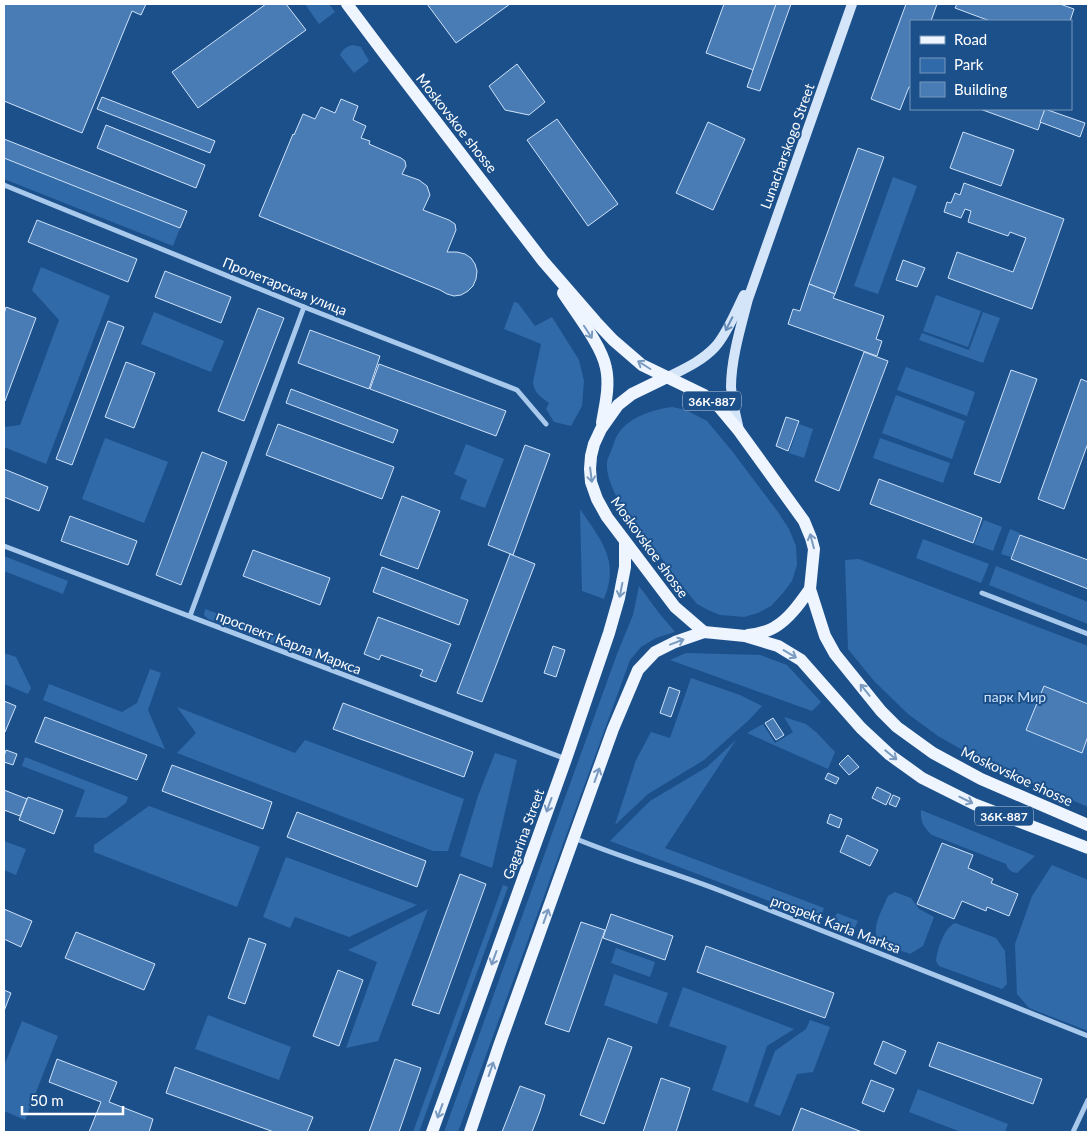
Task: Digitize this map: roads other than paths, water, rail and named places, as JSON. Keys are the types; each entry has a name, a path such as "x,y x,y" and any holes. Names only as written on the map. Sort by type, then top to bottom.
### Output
{"main road":[{"name":"Moskovskoe shosse","path":"347,4 544,261 596,322 613,340 642,365 704,395 719,407 739,431 804,521 814,549 810,589 825,636 835,654 881,711 897,727 933,753 981,779 1088,825"},
{"name":"Lunacharskogo Street","path":"739,431 732,394 732,379 738,337 748,298 852,4"},
{"name":"Moskovskoe shosse","path":"544,261 603,356 606,368 608,388 601,429 591,456 590,469 591,482 597,499 625,542 675,607 704,632"},
{"path":"667,377 696,362 716,346 724,335 759,265"},
{"name":"Moskovskoe shosse","path":"601,429 623,400 667,377"},
{"name":"Gagarina Street","path":"432,1132 610,633 625,567 625,542"},
{"name":"36К-887","path":"746,636 774,628 791,612 810,589"},
{"path":"470,1132 574,837 638,670 654,652 704,632"},
{"name":"36К-887","path":"704,632 746,636 778,646 801,660 861,728 890,755 922,778 974,804 1088,848"}],"street":[{"name":"Пролетарская улица","path":"4,185 517,390 546,424"},
{"path":"190,616 304,306"},
{"name":"проспект Карла Маркса","path":"4,546 566,759"},
{"path":"982,593 1088,634"},
{"name":"prospekt Karla Marksa","path":"574,837 604,850 712,888 1088,1036"},
{"path":"1073,1132 1088,1100"}],"park label":[{"name":"парк Мир","path":"1015,696"}]}
